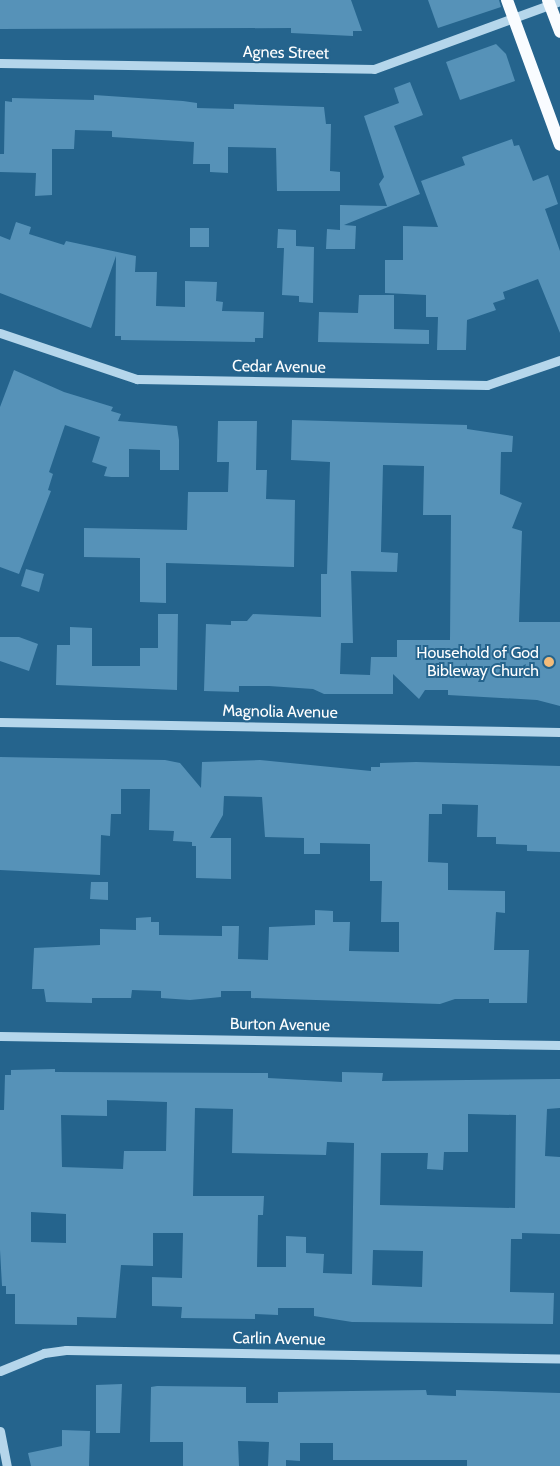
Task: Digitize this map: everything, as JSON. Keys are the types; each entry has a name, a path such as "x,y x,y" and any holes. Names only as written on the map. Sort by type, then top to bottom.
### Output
{"main road":[{"path":"507,0 560,145"},
{"path":"553,2 560,32"}],"street":[{"name":"Agnes Street","path":"0,63 374,69 553,2"},
{"name":"Cedar Avenue","path":"0,333 137,380 487,385 560,360"},
{"name":"Magnolia Avenue","path":"0,722 560,732"},
{"name":"Burton Avenue","path":"0,1036 560,1046"},
{"name":"Carlin Avenue","path":"0,1371 44,1354 66,1350 560,1359"},
{"path":"0,1431 7,1466"}],"building":[{"path":"0,0 351,0 362,31 353,31 353,36 291,33 291,28 0,29"},
{"path":"428,0 499,0 501,7 438,28"},
{"path":"496,44 506,54 515,81 460,100 446,62"},
{"path":"410,82 423,115 394,126 420,194 344,225 356,226 355,249 326,249 327,229 340,230 340,205 387,206 379,184 384,177 364,116 399,103 394,88"},
{"path":"94,95 183,101 197,103 197,108 234,109 234,104 324,107 326,124 331,124 330,171 340,172 340,191 277,191 276,148 228,147 228,173 210,172 210,164 193,164 194,142 112,137 112,131 75,130 74,149 52,149 52,195 35,196 36,173 0,172 0,154 4,154 5,101 12,102 12,98 94,100"},
{"path":"512,139 514,146 519,145 533,181 548,175 558,204 545,209 560,251 560,333 538,279 503,292 505,299 493,303 496,310 467,320 466,350 437,350 438,317 426,317 426,295 385,293 385,260 403,260 403,226 438,227 421,181 465,165 462,157"},
{"path":"16,222 31,227 29,234 64,245 66,241 136,256 135,272 157,272 156,306 185,307 185,281 217,282 216,301 223,302 222,311 264,312 263,338 255,338 255,342 121,340 121,336 115,336 116,256 91,328 0,293 0,236 10,240"},
{"path":"190,228 209,228 209,247 190,247"},
{"path":"278,229 296,230 296,246 314,247 313,303 299,302 299,296 282,295 284,248 277,248"},
{"path":"359,295 394,295 394,329 429,330 429,344 318,342 319,312 358,313"},
{"path":"14,370 64,392 113,407 111,411 121,414 118,421 177,426 179,440 179,470 160,470 160,450 129,449 129,477 111,477 104,476 107,467 92,462 100,437 65,425 49,472 53,474 48,490 51,491 19,574 0,567 0,407"},
{"path":"292,420 467,425 467,429 513,436 512,452 501,452 500,494 522,503 512,528 522,531 519,622 560,622 560,706 537,700 448,695 448,690 425,690 419,699 393,674 393,694 324,694 313,689 269,686 239,686 239,692 204,691 206,624 231,625 231,621 247,621 253,614 321,617 321,574 327,574 330,462 291,460","holes":["383,465 424,466 423,515 451,515 450,640 397,640 397,657 371,657 370,675 340,674 341,643 353,643 351,571 397,572 398,553 381,552"]},
{"path":"218,421 257,421 256,470 267,470 266,499 295,500 294,567 166,563 166,603 140,602 140,558 84,557 84,528 187,530 188,492 228,492 229,462 217,462"},
{"path":"26,569 44,574 39,592 21,586"},
{"path":"158,614 178,614 177,690 56,685 57,645 70,645 70,627 92,628 92,666 140,666 140,648 158,648"},
{"path":"0,637 19,637 38,644 29,671 0,661"},
{"path":"0,757 165,760 180,763 201,788 202,762 260,760 371,771 371,767 380,767 380,763 416,762 560,766 560,852 527,851 527,845 496,844 496,837 477,837 478,805 442,804 442,814 429,814 428,862 448,863 448,890 505,891 505,913 496,912 494,950 529,950 527,1003 489,1003 489,999 455,999 440,1004 251,998 251,991 221,991 221,997 190,1000 161,998 161,991 132,990 131,998 92,998 92,1003 46,1002 44,989 32,989 34,948 100,945 100,929 136,930 136,918 151,917 151,922 159,922 159,935 222,936 222,926 239,926 238,959 268,960 269,927 315,925 315,910 333,911 333,922 350,922 349,951 399,952 399,922 381,922 382,881 370,881 370,844 320,843 320,854 304,854 304,838 265,837 262,797 224,796 223,815 210,838 231,838 231,879 196,878 196,846 192,846 192,842 173,841 174,831 149,830 150,789 121,789 121,814 111,814 110,836 101,835 100,875 0,870"},
{"path":"91,882 108,882 108,900 90,899"},
{"path":"55,1069 55,1072 268,1073 268,1078 342,1082 342,1072 383,1073 382,1081 560,1079 560,1108 547,1109 545,1156 560,1157 560,1234 522,1233 522,1239 511,1239 510,1292 554,1293 553,1324 352,1322 314,1316 314,1308 278,1308 278,1315 255,1314 255,1319 181,1318 182,1307 152,1306 152,1277 182,1278 183,1233 153,1233 153,1266 121,1265 116,1318 77,1317 77,1325 15,1324 15,1294 6,1294 6,1286 2,1286 0,1250 0,1110 4,1110 5,1075 11,1075 11,1070","holes":["107,1100 167,1102 166,1151 124,1151 123,1169 62,1167 61,1115 107,1116","195,1108 233,1109 232,1153 326,1155 327,1142 354,1143 352,1274 323,1273 324,1254 306,1253 306,1237 286,1236 286,1267 257,1267 258,1215 263,1215 264,1196 193,1196","468,1114 516,1115 515,1208 380,1205 381,1153 428,1153 427,1169 443,1170 444,1152 468,1152","31,1212 66,1214 66,1243 31,1242","373,1250 423,1251 422,1287 372,1285"]},
{"path":"122,1384 120,1433 96,1433 96,1385"},
{"path":"151,1387 246,1387 246,1403 278,1403 278,1392 426,1390 427,1395 456,1396 456,1390 560,1393 560,1466 467,1466 467,1460 333,1460 333,1443 300,1443 300,1461 286,1460 286,1466 268,1466 269,1442 238,1441 239,1466 183,1466 183,1442 150,1442"},
{"path":"62,1430 90,1431 89,1466 31,1466 28,1453 62,1446"}],"place":[{"name":"Household of God Bibleway Church","path":"549,662"}]}
